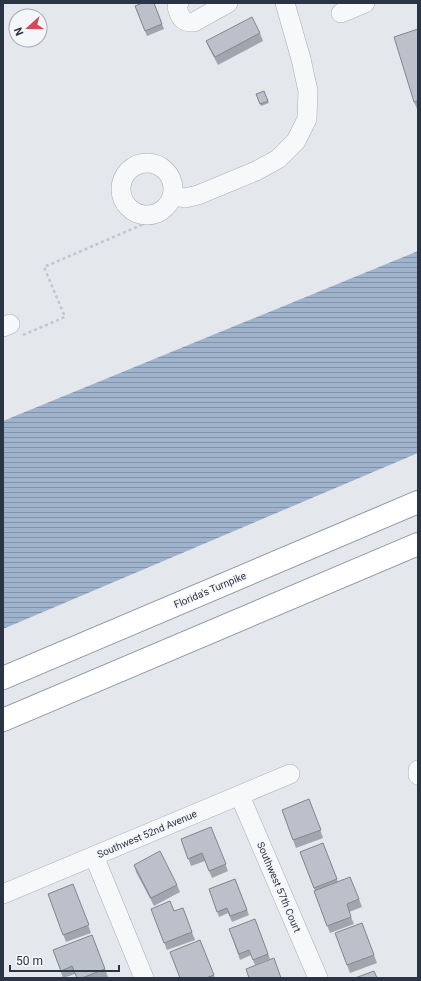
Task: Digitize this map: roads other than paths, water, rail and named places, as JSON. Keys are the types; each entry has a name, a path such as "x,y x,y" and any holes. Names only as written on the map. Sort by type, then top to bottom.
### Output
{"highway":[{"name":"Florida's Turnpike","path":"3,678 418,502"},
{"path":"3,720 418,544"}],"street":[{"path":"179,3 177,7 180,18 188,22 194,22 224,4"},
{"path":"173,196 185,198 198,195 256,171 278,159 296,141 307,119 308,91 301,58 285,3"},
{"path":"341,13 365,3"},
{"path":"148,162 157,164 171,177 173,196 167,207 157,214 148,216 138,214 130,210 124,202 121,194 121,184 124,175 131,168 148,162"},
{"path":"418,770 418,775"},
{"name":"Southwest 52nd Avenue","path":"3,894 290,774"},
{"name":"Southwest 57th Court","path":"240,796 318,978"},
{"path":"94,856 144,978"}],"water":[{"path":"418,251 418,453 3,629 3,421"}]}
